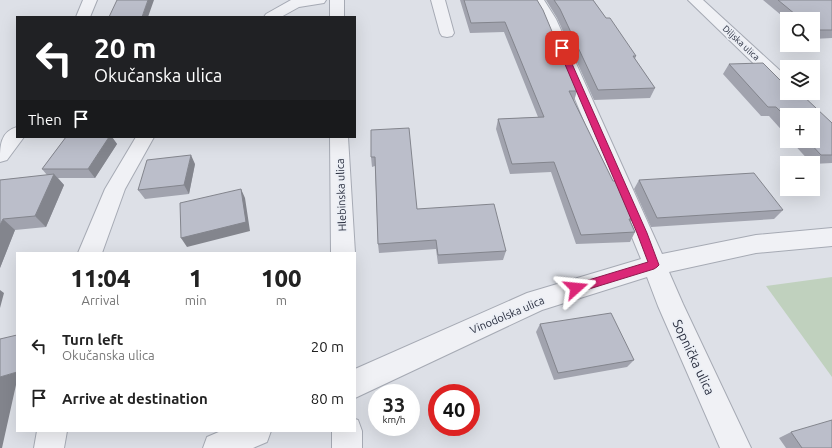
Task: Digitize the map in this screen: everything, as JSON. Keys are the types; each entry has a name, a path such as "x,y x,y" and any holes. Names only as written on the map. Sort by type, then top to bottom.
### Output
{"street":[{"path":"83,16 90,0"},
{"path":"273,16 288,6 296,3 319,0"},
{"path":"337,0 337,16"},
{"path":"438,0 447,34"},
{"name":"Sopnička ulica","path":"537,0 549,19 642,233 671,306 736,448"},
{"name":"Diljska ulica","path":"695,0 780,79"},
{"path":"0,155 16,134"},
{"path":"90,252 115,189 143,138"},
{"name":"Hlebinska ulica","path":"339,138 343,252"},
{"name":"Vinodolska ulica","path":"356,384 433,346 536,302 654,265 756,244 832,237"},
{"path":"49,448 52,432"},
{"path":"218,448 254,432"},
{"path":"347,432 347,448"}],"green space":[{"path":"832,277 832,377 766,286"}],"building":[{"path":"117,0 148,0 142,16 109,16"},
{"path":"464,0 537,0 543,10 577,91 569,91 613,181 616,181 632,219 629,219 635,232 581,235 554,162 512,164 498,119 544,117 505,22 471,23"},
{"path":"554,0 593,0 606,18 610,18 636,56 633,56 655,88 598,90 560,9"},
{"path":"778,0 832,0 832,30 820,30 820,12 793,12"},
{"path":"763,63 780,80 780,100 807,100 816,108 780,108 780,111 776,107 768,107 729,64"},
{"path":"820,112 832,123 832,155 821,155 814,148 820,148"},
{"path":"409,128 417,209 494,204 506,251 438,255 436,240 378,244 375,157 371,157 371,130"},
{"path":"65,138 108,138 88,169 42,169"},
{"path":"191,155 184,185 138,190 147,160"},
{"path":"754,173 783,210 657,218 639,180"},
{"path":"54,174 35,216 3,219 0,225 0,180"},
{"path":"241,189 246,222 181,238 180,203"},
{"path":"611,313 634,360 558,373 540,324"},
{"path":"16,335 16,372 0,377 0,339"},
{"path":"832,420 832,448 802,448 791,432"}],"route":[{"path":"562,48 642,233 654,265 576,288"}]}
